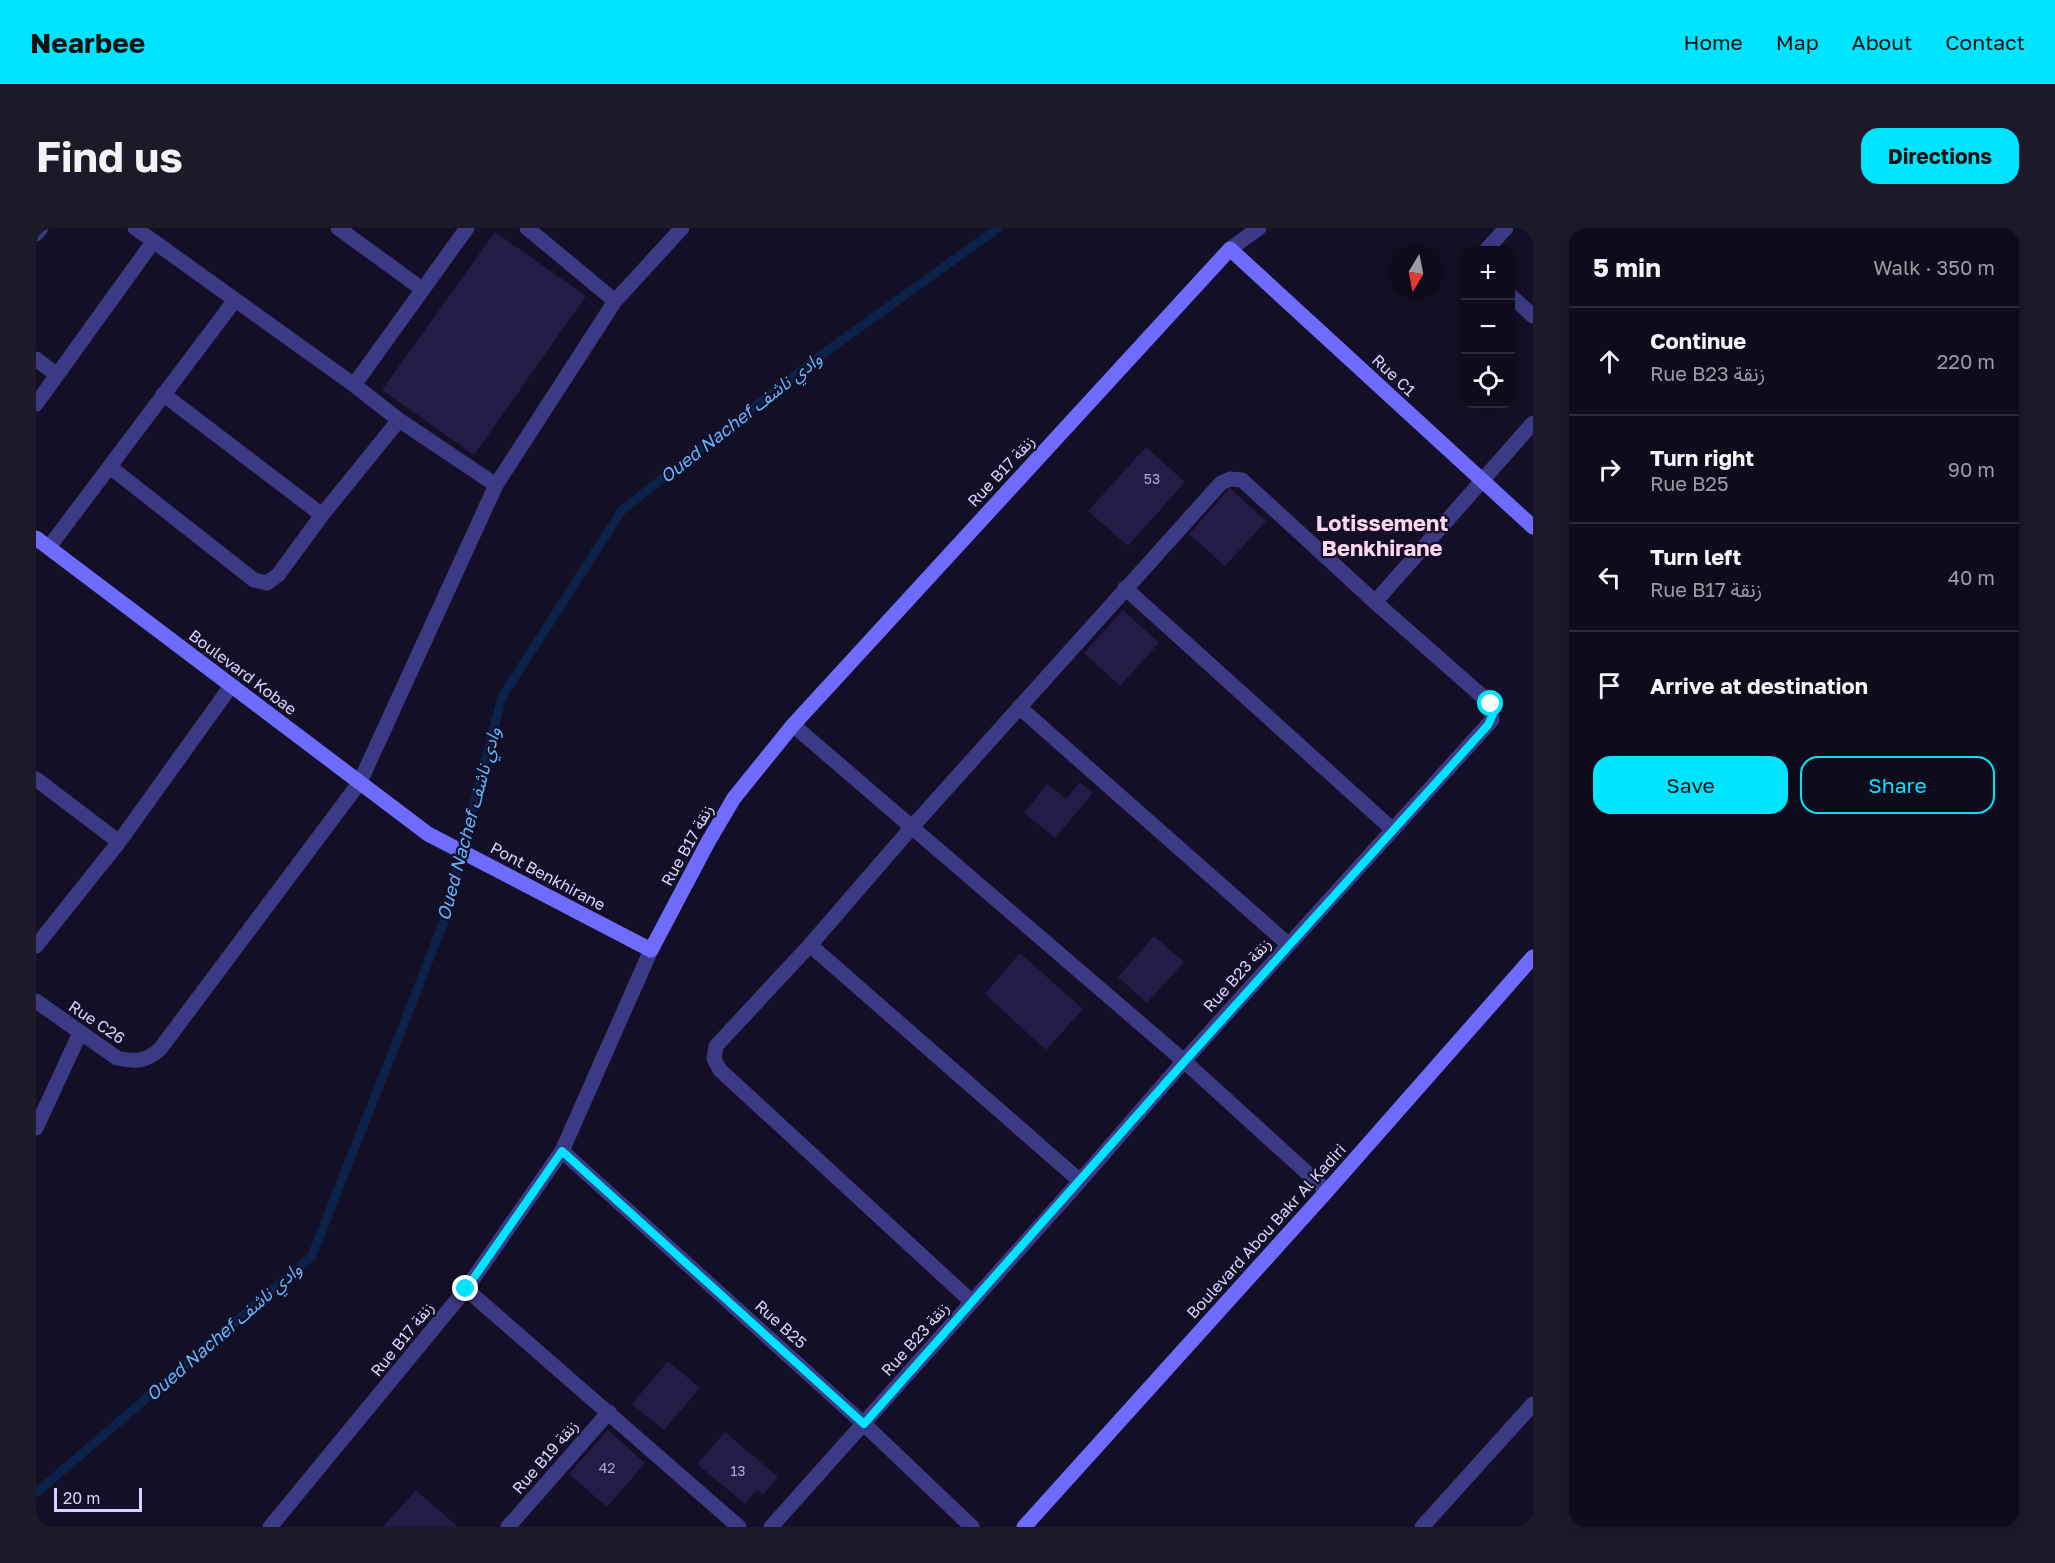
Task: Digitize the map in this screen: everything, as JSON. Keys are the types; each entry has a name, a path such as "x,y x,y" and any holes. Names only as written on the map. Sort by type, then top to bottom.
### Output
{"main road":[{"name":"Rue C1","path":"1230,249 1533,527"},
{"name":"Rue B17 زنقة","path":"651,950 734,798 793,725 1230,249"},
{"name":"Boulevard Kobae","path":"42,543 428,834"},
{"name":"Pont Benkhirane","path":"428,834 651,950"},
{"name":"Boulevard Abou Bakr Al Kadiri","path":"1024,1527 1327,1191 1533,957"}],"street":[{"path":"36,234 41,228"},
{"path":"135,228 354,385 399,420 496,485"},
{"path":"338,228 422,289"},
{"path":"354,385 467,228"},
{"path":"360,782 496,485 615,301 682,228"},
{"path":"1230,249 1259,228"},
{"path":"1490,246 1506,228"},
{"path":"532,230 615,301"},
{"path":"36,404 153,242"},
{"path":"42,543 111,467 235,300"},
{"path":"1515,300 1533,316"},
{"path":"36,359 57,375"},
{"path":"164,394 322,515"},
{"path":"111,467 254,580 267,583 278,575 322,515 399,420"},
{"path":"1375,602 1533,423"},
{"name":"Rue B23 زنقة","path":"771,1527 1392,829 1492,720 1491,704 1242,480 1230,479 1221,483 1125,588"},
{"path":"972,1302 720,1070 714,1059 716,1046 810,945 1125,588 1392,829"},
{"path":"36,946 119,842 231,686"},
{"path":"1019,707 1289,945"},
{"path":"793,725 1185,1061 1327,1191"},
{"path":"36,779 119,842"},
{"name":"Rue C26","path":"36,1001 117,1058 131,1061 143,1060 152,1056 160,1049 360,782"},
{"path":"810,945 1080,1181"},
{"name":"Rue B17 زنقة","path":"270,1527 466,1289 562,1151 651,950"},
{"path":"36,1128 80,1033"},
{"name":"Rue B25","path":"562,1151 864,1424 972,1527"},
{"path":"466,1289 739,1527"},
{"path":"1422,1527 1533,1404"},
{"name":"Rue B19 زنقة","path":"508,1527 609,1412"}],"building":[{"path":"495,232 586,296 474,455 382,390"},
{"path":"1146,447 1185,482 1128,546 1088,511"},
{"path":"1230,488 1266,521 1225,566 1189,534"},
{"path":"1123,610 1159,643 1120,686 1084,653"},
{"path":"1080,782 1093,793 1055,838 1024,813 1047,784 1066,799"},
{"path":"1154,936 1184,962 1147,1003 1118,977"},
{"path":"1020,953 1083,1009 1046,1050 985,994"},
{"path":"668,1361 700,1388 664,1430 632,1404"},
{"path":"608,1430 645,1463 607,1507 569,1474"},
{"path":"725,1432 778,1477 763,1495 757,1490 745,1504 697,1464"},
{"path":"416,1490 458,1527 383,1527"}],"waterway":[{"name":"Oued Nachef وادي ناشف","path":"36,1493 312,1256 443,924 502,697 622,510 820,356 998,228"}],"district":[{"name":"Lotissement Benkhirane","path":"1382,536"}],"route":[{"path":"466,1289 562,1151 864,1424 1392,829 1488,725 1493,714 1491,704"}]}
